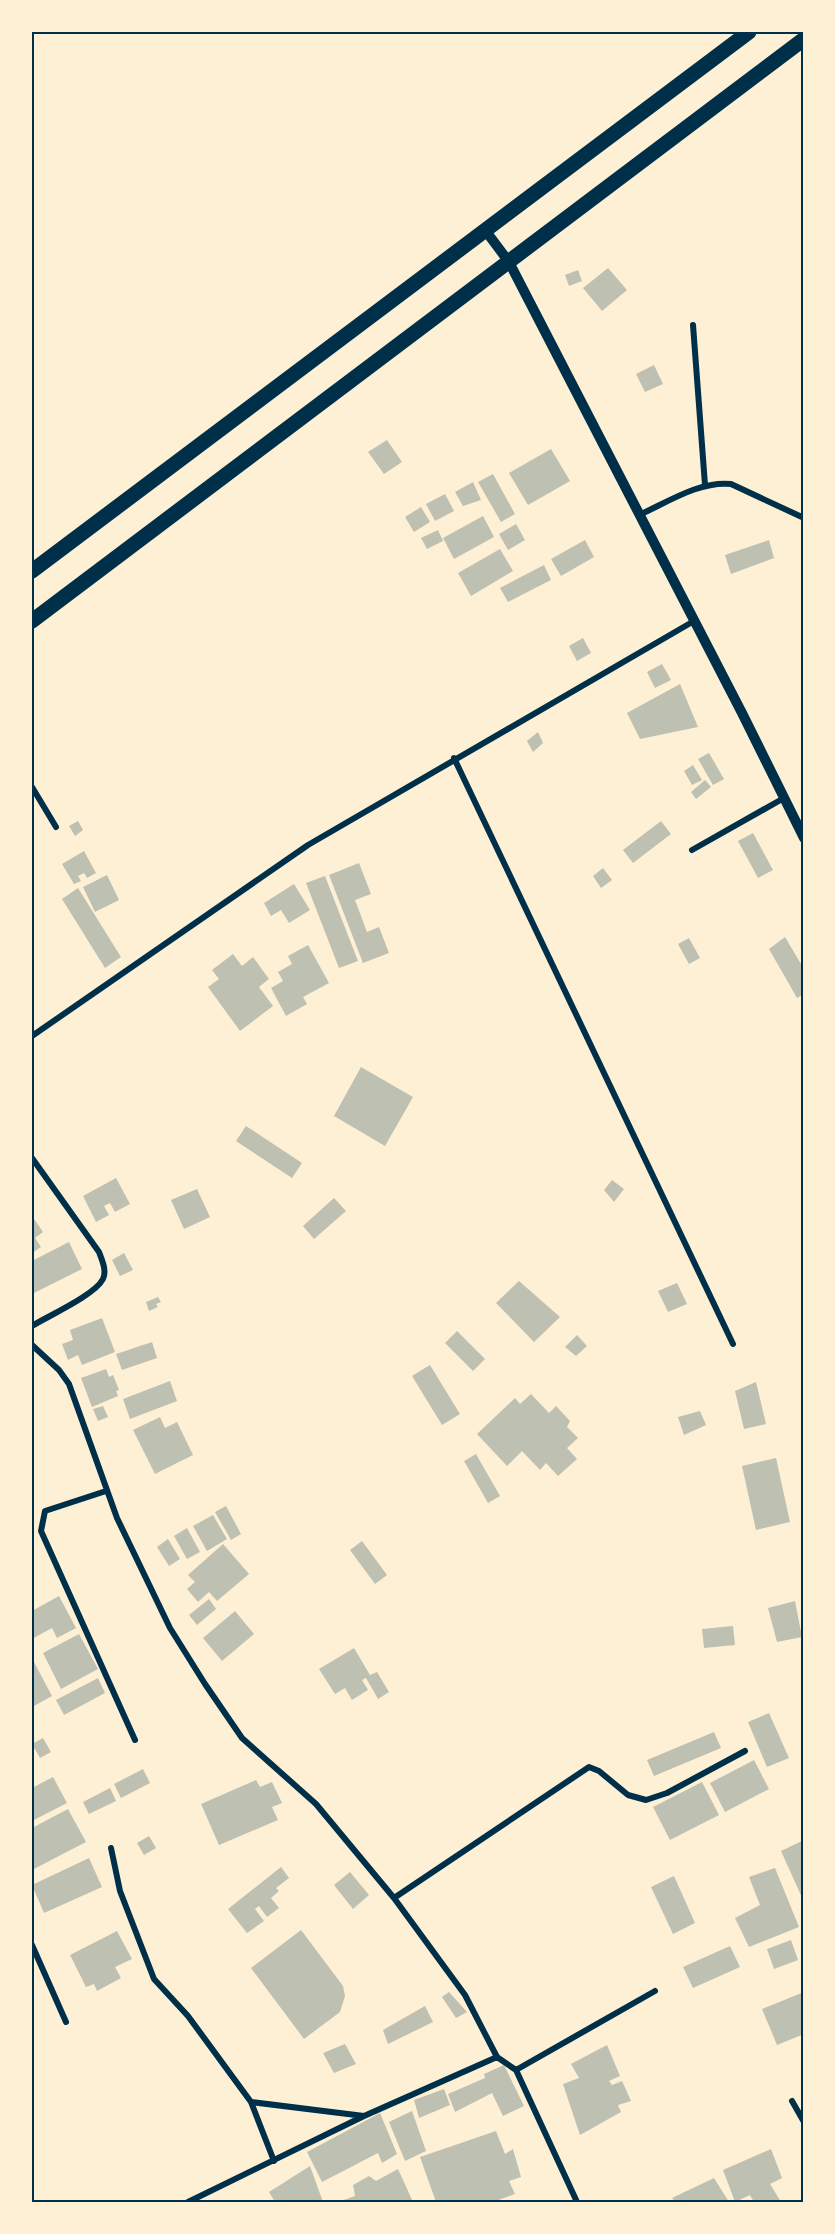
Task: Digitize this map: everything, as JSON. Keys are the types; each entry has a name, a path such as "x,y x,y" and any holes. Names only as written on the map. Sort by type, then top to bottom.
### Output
{"main road":[{"path":"32,571 749,32"},
{"path":"32,621 804,39"}],"street":[{"path":"485,230 509,262 804,838"},
{"path":"693,325 705,485"},
{"path":"639,515 705,485 730,484 804,518"},
{"path":"32,1036 308,845 454,758 694,621"},
{"path":"454,758 733,1344"},
{"path":"32,788 56,827"},
{"path":"692,850 784,798"},
{"path":"32,1158 99,1252 105,1266 104,1279 93,1290 32,1326"},
{"path":"32,1345 59,1370 69,1384 106,1491 170,1628 242,1738 316,1804 394,1898 465,1995 497,2057 516,2070 577,2202"},
{"path":"106,1491 45,1511 41,1531 135,1740"},
{"path":"394,1898 589,1767 599,1771 628,1795 646,1800 667,1793 746,1751"},
{"path":"111,1848 120,1892 154,1978 188,2016 251,2102 274,2161"},
{"path":"32,1945 66,2022"},
{"path":"516,2070 655,1991"},
{"path":"188,2202 364,2116 497,2057"},
{"path":"251,2102 364,2116"},
{"path":"792,2102 804,2122"}],"building":[{"path":"608,268 627,290 602,311 583,288"},
{"path":"578,270 582,281 569,286 565,275"},
{"path":"654,365 663,384 645,392 636,374"},
{"path":"387,440 402,462 384,474 368,452"},
{"path":"551,449 570,481 528,505 509,473"},
{"path":"493,474 515,514 501,522 478,482"},
{"path":"473,482 481,500 463,506 455,492"},
{"path":"445,494 454,511 435,521 426,504"},
{"path":"421,507 430,522 414,532 405,517"},
{"path":"483,516 494,537 454,559 443,538"},
{"path":"516,524 525,540 508,550 499,534"},
{"path":"438,530 443,541 427,549 421,538"},
{"path":"585,540 594,557 561,576 551,559"},
{"path":"769,540 774,558 731,574 725,555"},
{"path":"500,549 513,571 471,596 458,573"},
{"path":"544,565 551,580 508,602 500,588"},
{"path":"583,638 591,653 577,661 569,646"},
{"path":"662,664 671,680 655,688 647,672"},
{"path":"680,684 698,727 640,739 627,713"},
{"path":"538,732 543,743 533,752 527,741"},
{"path":"709,753 724,779 713,785 698,759"},
{"path":"693,765 702,780 692,785 684,771"},
{"path":"705,780 711,787 696,799 691,792"},
{"path":"78,821 83,830 75,836 69,826"},
{"path":"661,821 671,834 633,863 623,850"},
{"path":"753,833 773,870 758,878 738,841"},
{"path":"84,851 96,873 87,878 84,873 78,876 81,881 74,884 62,864"},
{"path":"359,863 371,894 355,900 367,932 379,927 389,953 363,963 329,875"},
{"path":"603,868 612,880 601,888 593,876"},
{"path":"107,875 119,900 95,912 83,887"},
{"path":"325,876 358,961 339,968 306,883"},
{"path":"294,884 310,910 289,923 281,910 271,916 264,903"},
{"path":"78,888 121,957 105,968 62,899"},
{"path":"785,937 804,969 804,994 797,998 769,949"},
{"path":"689,938 700,958 689,964 678,944"},
{"path":"308,945 329,983 303,997 307,1004 286,1016 271,988 283,981 278,972 292,964 288,956"},
{"path":"233,954 242,966 253,957 269,979 259,987 273,1006 240,1031 208,987 219,979 212,970"},
{"path":"361,1067 413,1097 385,1146 334,1116"},
{"path":"246,1126 302,1163 292,1178 236,1141"},
{"path":"116,1178 130,1204 115,1212 110,1203 104,1206 109,1215 96,1222 83,1196"},
{"path":"612,1180 624,1189 614,1202 604,1190"},
{"path":"197,1189 210,1217 184,1229 171,1200"},
{"path":"334,1198 346,1211 314,1239 303,1226"},
{"path":"32,1216 43,1232 35,1238 41,1247 32,1253"},
{"path":"69,1242 82,1269 34,1293 32,1261"},
{"path":"124,1253 133,1270 120,1276 112,1260"},
{"path":"519,1281 560,1317 534,1342 496,1303"},
{"path":"677,1283 687,1304 668,1312 658,1291"},
{"path":"158,1297 161,1302 156,1304 158,1307 149,1311 146,1302"},
{"path":"102,1318 115,1352 82,1365 78,1355 68,1360 62,1344 73,1340 70,1330"},
{"path":"457,1331 485,1359 473,1371 445,1343"},
{"path":"577,1335 587,1346 576,1356 565,1347"},
{"path":"152,1342 157,1358 122,1370 116,1354"},
{"path":"430,1365 460,1414 442,1425 412,1376"},
{"path":"106,1369 109,1377 113,1375 119,1390 116,1391 118,1396 92,1407 81,1378"},
{"path":"170,1381 177,1401 130,1419 123,1399"},
{"path":"756,1382 766,1424 744,1429 735,1391"},
{"path":"531,1394 549,1413 556,1406 570,1421 567,1427 578,1438 567,1448 577,1459 558,1476 546,1463 540,1470 522,1451 507,1466 477,1434 515,1398 520,1404"},
{"path":"103,1406 108,1417 98,1421 93,1409"},
{"path":"700,1411 706,1425 684,1435 678,1417"},
{"path":"160,1417 165,1428 177,1422 193,1455 155,1474 133,1430"},
{"path":"476,1454 500,1496 488,1503 464,1461"},
{"path":"776,1458 790,1522 756,1530 742,1466"},
{"path":"226,1506 241,1534 231,1540 215,1512"},
{"path":"213,1515 227,1539 207,1551 193,1526"},
{"path":"187,1528 200,1552 187,1559 174,1536"},
{"path":"168,1539 180,1559 169,1566 157,1547"},
{"path":"362,1541 387,1575 375,1584 350,1550"},
{"path":"223,1544 249,1574 217,1601 209,1592 198,1602 187,1589 195,1582 188,1575"},
{"path":"59,1596 76,1628 57,1638 52,1628 32,1639 32,1611"},
{"path":"209,1599 216,1609 197,1625 189,1615"},
{"path":"795,1601 802,1637 777,1642 768,1608"},
{"path":"235,1611 254,1634 222,1661 203,1638"},
{"path":"733,1626 735,1645 704,1648 702,1629"},
{"path":"79,1634 98,1669 61,1689 43,1653"},
{"path":"354,1648 370,1675 377,1672 389,1692 378,1699 366,1678 362,1680 368,1690 352,1700 345,1688 335,1694 319,1669"},
{"path":"34,1662 52,1696 32,1707 32,1663"},
{"path":"98,1678 105,1693 64,1715 56,1700"},
{"path":"769,1713 789,1758 767,1767 748,1722"},
{"path":"714,1732 721,1748 654,1776 647,1760"},
{"path":"43,1738 51,1752 40,1758 32,1744"},
{"path":"754,1760 769,1789 725,1812 710,1783"},
{"path":"143,1769 150,1783 121,1798 114,1784"},
{"path":"53,1777 67,1803 32,1821 32,1788"},
{"path":"256,1780 260,1787 272,1782 282,1803 272,1807 278,1820 219,1845 201,1804"},
{"path":"702,1782 719,1815 670,1840 653,1807"},
{"path":"110,1788 116,1801 89,1814 83,1802"},
{"path":"68,1809 86,1842 32,1870 32,1828"},
{"path":"149,1836 156,1848 144,1855 137,1843"},
{"path":"804,1840 804,1902 781,1851"},
{"path":"89,1858 102,1887 44,1913 32,1885"},
{"path":"281,1867 289,1878 276,1888 279,1891 271,1898 279,1908 267,1917 259,1906 255,1909 264,1921 247,1933 228,1909"},
{"path":"775,1868 799,1927 749,1947 735,1918 760,1905 749,1877"},
{"path":"350,1872 369,1895 353,1909 334,1885"},
{"path":"674,1876 695,1923 673,1934 651,1887"},
{"path":"301,1930 343,1986 345,1996 340,2012 304,2039 251,1968"},
{"path":"117,1931 132,1959 115,1967 121,1978 97,1991 94,1984 86,1987 70,1955"},
{"path":"791,1940 798,1960 774,1969 767,1949"},
{"path":"730,1946 740,1967 693,1988 683,1967"},
{"path":"449,1992 467,2012 456,2018 442,1997"},
{"path":"804,1992 804,2034 777,2045 762,2009"},
{"path":"425,2006 433,2022 388,2044 383,2030"},
{"path":"345,2044 356,2064 334,2073 323,2053"},
{"path":"607,2045 620,2076 609,2081 612,2085 622,2081 631,2101 618,2105 621,2112 580,2135 563,2084 579,2078 571,2064"},
{"path":"504,2065 524,2106 503,2116 492,2093 455,2112 448,2094 485,2078 484,2074"},
{"path":"444,2089 450,2105 419,2118 414,2100"},
{"path":"412,2111 426,2151 405,2161 389,2122"},
{"path":"380,2113 397,2154 382,2163 378,2153 322,2182 307,2152"},
{"path":"496,2131 505,2154 513,2149 521,2177 509,2181 515,2194 493,2202 436,2202 420,2157"},
{"path":"771,2149 782,2178 770,2184 781,2202 754,2202 750,2195 735,2202 723,2170"},
{"path":"310,2166 323,2202 275,2202 269,2192"},
{"path":"398,2169 413,2202 338,2202 355,2196 353,2185 369,2176 376,2181"},
{"path":"714,2178 729,2202 675,2202 672,2198"}]}
